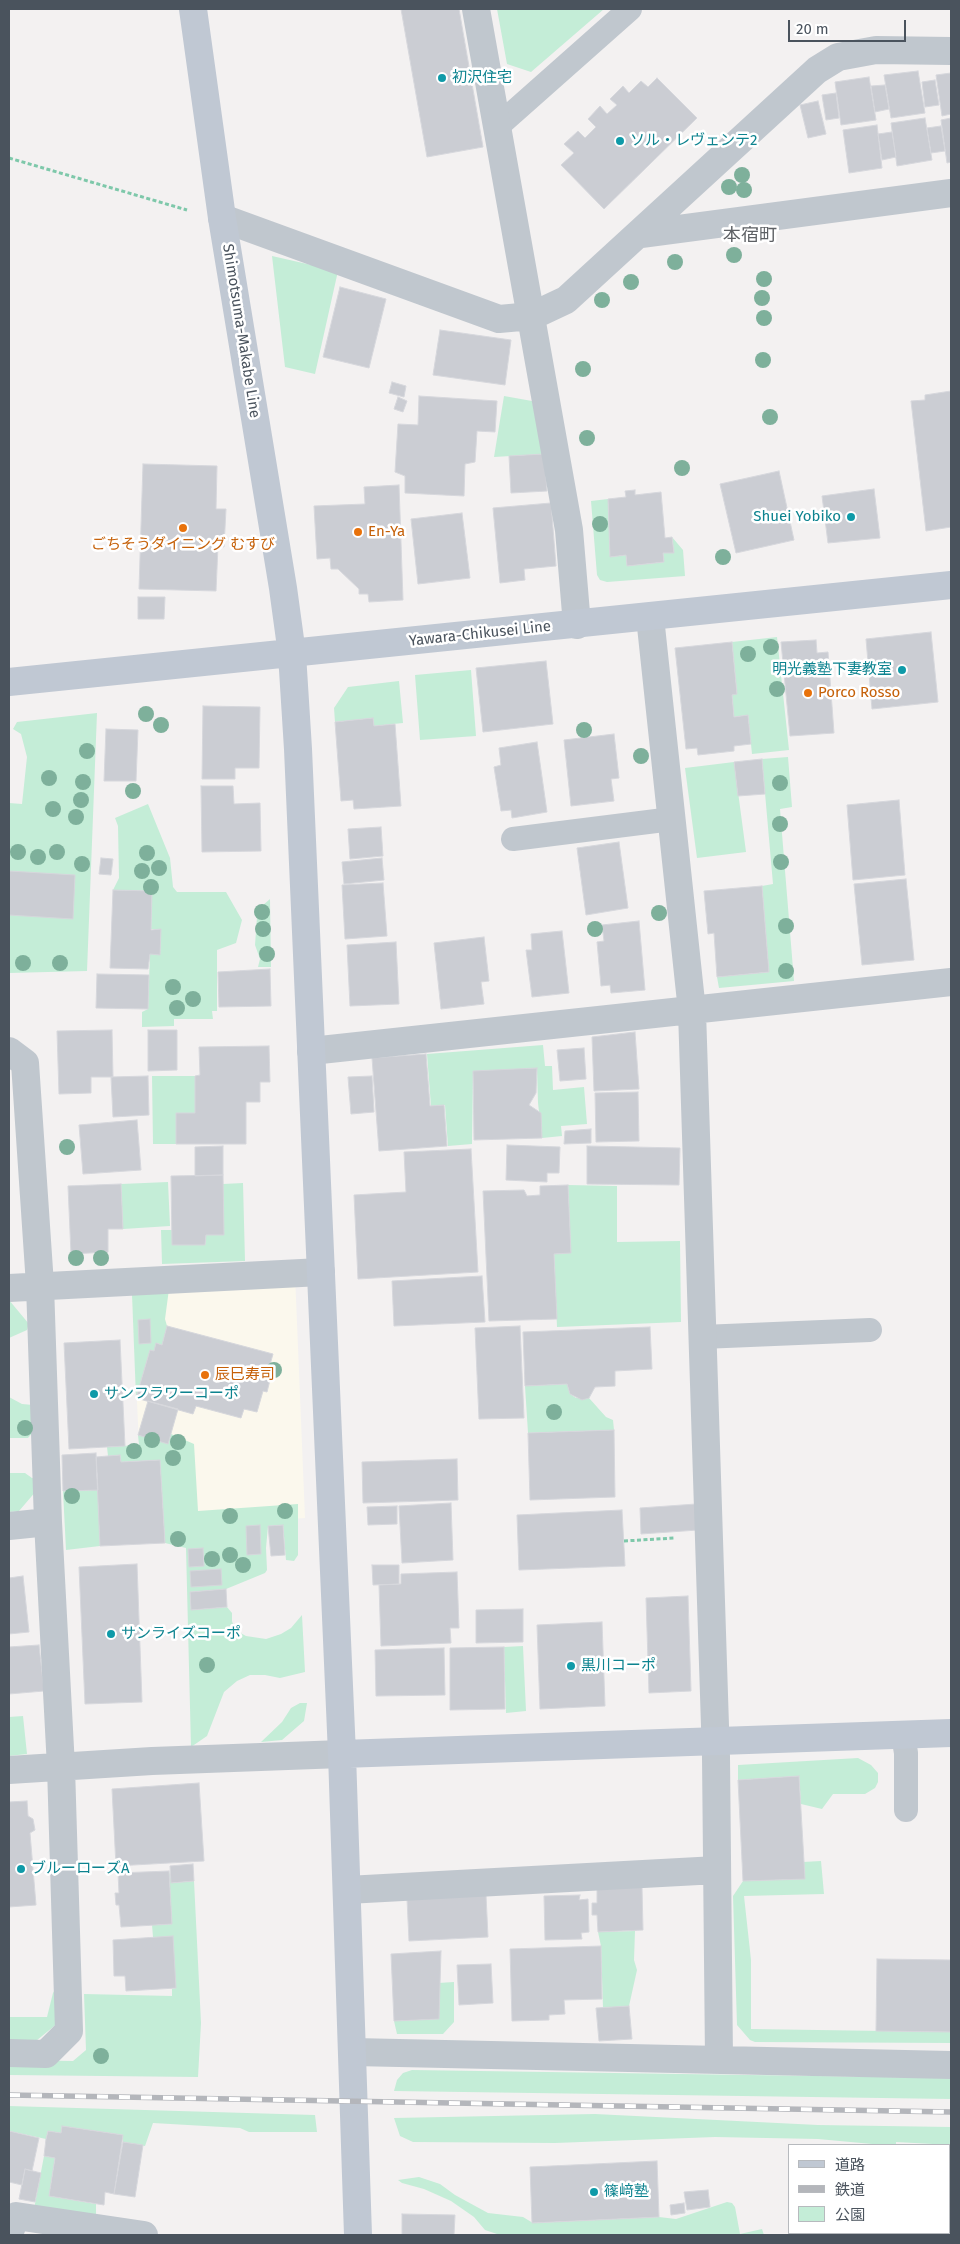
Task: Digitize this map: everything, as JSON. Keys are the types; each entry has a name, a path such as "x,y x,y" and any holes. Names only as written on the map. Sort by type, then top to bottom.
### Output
{"street":[{"name":"Shimotsuma-Makabe Line","path":"192,9 222,218 292,654 342,1754 358,2235"},
{"path":"476,9 569,530 577,625"},
{"path":"222,218 499,319 532,316 566,300 641,234 817,70 838,57 876,50 951,51"},
{"path":"641,234 951,193"},
{"name":"Yawara-Chikusei Line","path":"9,682 951,585"},
{"path":"650,617 692,1011 715,1741 718,2060"},
{"path":"311,1051 951,982"},
{"path":"9,1051 25,1063 40,1285 48,1522 62,1767 69,2031 46,2054 9,2053"},
{"path":"9,1288 321,1272"},
{"path":"9,1526 48,1522"},
{"path":"9,1770 342,1754 951,1733"},
{"path":"347,1890 717,1870"},
{"path":"353,2052 951,2065"},
{"path":"11,2222 144,2235"}],"lane":[{"path":"498,126 630,9"},
{"path":"513,839 672,819"},
{"path":"702,1337 870,1330"},
{"path":"903,1735 906,1753 906,1810"}],"path":[{"path":"9,158 195,212"},
{"path":"624,1541 708,1536"}],"shaded area":[{"path":"295,1274 305,1518 187,1526 182,1454 139,1445 132,1295"}],"green space":[{"path":"497,9 604,9 531,72 507,64"},
{"path":"272,256 338,271 315,374 285,367"},
{"path":"504,396 532,401 544,454 494,457"},
{"path":"608,499 610,557 626,555 627,566 664,562 663,553 674,552 672,537 683,550 685,576 607,582 600,580 597,575 591,501"},
{"path":"777,637 789,750 752,754 748,715 734,717 732,695 737,693 732,642"},
{"path":"471,670 476,736 420,740 415,675"},
{"path":"399,681 403,723 374,726 373,718 335,722 334,708 348,687"},
{"path":"97,713 87,971 9,973 9,803 22,804 27,757 21,734 13,729 17,722"},
{"path":"788,757 792,807 780,809 794,981 719,988 717,977 769,972 762,886 773,884 762,759"},
{"path":"734,762 746,852 697,858 685,768"},
{"path":"148,804 170,858 173,887 177,892 226,892 242,920 236,943 217,950 217,1011 212,1011 213,1019 174,1019 174,1026 142,1027 142,1012 148,1009 150,954 160,954 161,929 151,929 152,891 113,890 119,878 118,826 115,818"},
{"path":"270,899 271,967 258,967 260,959 255,945 257,917 262,906"},
{"path":"543,1045 545,1066 552,1066 553,1090 584,1087 587,1124 561,1126 562,1136 542,1138 537,1068 473,1074 472,1144 448,1146 445,1105 431,1106 427,1054"},
{"path":"152,1076 195,1076 195,1113 176,1113 176,1144 153,1144"},
{"path":"168,1182 170,1226 123,1229 121,1184"},
{"path":"243,1183 245,1261 162,1264 161,1230 172,1230 172,1245 205,1245 206,1235 223,1235 223,1184"},
{"path":"568,1185 617,1186 617,1242 680,1241 681,1322 557,1327 554,1254 571,1252"},
{"path":"169,1289 165,1319 167,1326 162,1345 157,1343 154,1351 150,1350 136,1398 132,1295"},
{"path":"9,1300 29,1324 27,1330 9,1338"},
{"path":"567,1384 570,1394 576,1398 589,1398 606,1417 613,1420 614,1430 528,1433 525,1386"},
{"path":"9,1397 22,1404 33,1405 34,1431 28,1438 9,1438"},
{"path":"171,1434 194,1444 198,1511 298,1504 298,1555 294,1561 286,1560 283,1525 268,1526 267,1570 265,1573 226,1589 190,1592 191,1610 227,1607 232,1613 235,1630 246,1636 266,1639 281,1634 291,1628 302,1615 305,1672 280,1678 250,1675 237,1681 224,1692 207,1736 191,1747 186,1548 165,1543 160,1460 121,1462 120,1455 108,1456 107,1447 139,1445 138,1435"},
{"path":"9,1473 25,1473 32,1478 37,1477 37,1490 19,1511 9,1512"},
{"path":"98,1490 100,1546 66,1550 63,1491"},
{"path":"523,1646 526,1711 506,1713 504,1647"},
{"path":"300,1703 307,1703 304,1721 282,1740 261,1742 282,1722 291,1708"},
{"path":"23,1716 27,1754 9,1756 9,1717"},
{"path":"858,1758 871,1765 878,1773 878,1782 875,1788 865,1794 833,1794 822,1809 801,1804 799,1776 738,1780 738,1765"},
{"path":"821,1861 824,1894 744,1896 751,1960 751,2029 951,2032 951,2043 755,2042 750,2040 737,2025 733,1896 743,1881 804,1879 803,1862"},
{"path":"169,1871 172,1883 194,1881 201,2023 198,2077 9,2075 9,2060 73,2061 86,2050 84,1994 172,1996 172,1989 176,1988 153,1937 152,1925 172,1924"},
{"path":"635,1931 634,1960 637,1970 629,2006 603,2008 601,1946 598,1932"},
{"path":"454,1982 454,2022 443,2034 397,2034 394,2021 439,2019 438,1983"},
{"path":"57,1986 58,2023 31,2045 9,2044 9,2017 47,2017 53,1993"},
{"path":"412,2070 951,2078 951,2099 394,2091 397,2080 403,2073"},
{"path":"9,2106 315,2115 317,2132 249,2132 240,2128 153,2123 145,2146 123,2142 123,2135 62,2126 61,2133 48,2131 46,2139 9,2131"},
{"path":"595,2114 818,2125 951,2127 951,2145 896,2142 896,2144 872,2144 818,2139 715,2137 555,2143 413,2142 400,2136 394,2118"},
{"path":"44,2156 55,2158 49,2196 96,2204 96,2217 34,2209"},
{"path":"419,2177 440,2184 455,2195 488,2213 523,2217 533,2223 659,2217 676,2219 727,2202 732,2203 735,2207 740,2234 762,2229 764,2235 500,2235 485,2230 474,2217 451,2201 398,2180"}],"building":[{"name":"初沢住宅","path":"401,9 459,9 483,147 427,157"},
{"path":"918,71 925,113 891,118 884,75"},
{"path":"951,73 951,114 942,116 936,75"},
{"path":"869,77 876,120 841,125 835,82"},
{"name":"ソル・レヴェンテ2","path":"657,78 697,118 604,209 561,165 574,153 564,144 578,131 585,138 596,127 588,119 600,106 607,114 617,105 610,99 623,86 629,93 641,81 648,87"},
{"path":"935,80 939,105 925,107 922,82"},
{"path":"885,85 889,109 875,112 871,86"},
{"path":"836,93 839,118 826,120 822,95"},
{"path":"818,101 826,134 808,138 800,105"},
{"path":"925,118 932,160 897,166 891,123"},
{"path":"951,118 951,162 947,163 941,120"},
{"path":"877,125 882,168 849,173 843,130"},
{"path":"941,126 945,151 931,153 927,128"},
{"path":"892,132 896,157 882,160 878,134"},
{"path":"340,287 386,299 369,368 323,357"},
{"path":"440,330 511,340 505,385 433,375"},
{"path":"392,382 406,386 404,397 389,393"},
{"path":"951,391 951,527 926,531 911,401 925,400 925,395"},
{"path":"419,396 497,401 495,432 477,431 475,462 465,464 464,496 405,493 405,476 395,472 398,424 418,425"},
{"path":"398,397 407,401 403,412 394,409"},
{"path":"544,454 547,491 511,493 509,456"},
{"name":"ごちそうダイニング むすび","path":"143,464 217,466 216,509 226,509 224,547 218,546 216,591 139,589"},
{"path":"779,471 794,540 736,553 720,484"},
{"name":"En-Ya","path":"399,485 403,600 369,602 368,594 359,594 359,589 338,569 331,569 330,558 317,559 314,506 365,504 364,487"},
{"name":"Shuei Yobiko","path":"874,489 880,538 828,543 822,496"},
{"path":"635,490 635,495 661,492 665,538 672,537 674,553 663,553 664,562 627,566 626,555 610,557 608,499 626,497 625,491"},
{"path":"551,503 556,566 524,569 525,580 500,583 493,508"},
{"path":"462,513 470,578 418,584 411,519"},
{"path":"138,597 165,597 164,619 138,619"},
{"name":"明光義塾下妻教室","path":"931,632 938,702 872,709 866,639"},
{"name":"Porco Rosso","path":"816,640 817,653 828,652 834,733 790,736 781,642"},
{"path":"732,642 737,694 732,695 734,717 748,715 751,744 734,746 734,751 698,755 697,748 686,749 675,648"},
{"path":"546,661 553,724 483,732 476,668"},
{"path":"203,706 260,707 259,768 235,768 235,779 202,779"},
{"path":"373,718 374,726 395,724 401,806 354,809 353,800 341,801 335,722"},
{"path":"106,729 138,730 136,781 104,781"},
{"path":"614,734 619,778 611,779 614,801 571,806 564,740"},
{"path":"537,742 547,812 512,818 511,810 501,811 494,767 501,765 499,748"},
{"path":"762,759 765,794 738,796 734,762"},
{"path":"201,786 233,786 234,804 260,803 261,851 202,852"},
{"path":"899,800 905,875 853,880 847,805"},
{"path":"381,827 383,856 350,859 348,829"},
{"path":"619,842 628,908 586,915 577,848"},
{"path":"101,858 113,859 111,875 99,874"},
{"path":"382,858 384,880 344,884 342,862"},
{"path":"9,871 75,875 73,919 9,915"},
{"path":"906,879 914,960 862,965 854,884"},
{"path":"383,883 387,936 345,939 342,885"},
{"path":"762,886 769,972 717,977 714,933 708,934 704,891"},
{"path":"113,890 152,891 151,930 161,929 160,955 150,954 148,969 110,968"},
{"path":"639,921 645,990 611,993 610,985 601,986 597,942 604,941 602,925"},
{"path":"562,931 569,993 532,997 526,950 532,950 531,934"},
{"path":"484,937 489,981 481,982 484,1004 441,1009 434,943"},
{"path":"396,942 399,1004 350,1006 347,945"},
{"path":"270,969 271,1006 219,1007 218,972"},
{"path":"97,974 149,975 148,1009 96,1008"},
{"path":"112,1030 113,1077 91,1077 91,1093 59,1094 57,1031"},
{"path":"148,1030 177,1030 177,1070 148,1071"},
{"path":"635,1032 639,1089 594,1091 592,1037"},
{"path":"269,1046 270,1082 260,1082 260,1102 246,1102 246,1144 176,1144 176,1113 195,1113 195,1076 200,1075 199,1047"},
{"path":"584,1048 586,1079 560,1081 557,1050"},
{"path":"426,1054 430,1106 444,1105 447,1146 379,1151 372,1058"},
{"path":"537,1068 536,1093 529,1105 541,1113 542,1138 474,1140 473,1071"},
{"path":"148,1076 149,1115 113,1117 111,1077"},
{"path":"372,1076 374,1112 351,1114 348,1077"},
{"path":"638,1092 639,1141 596,1142 595,1093"},
{"path":"137,1120 141,1170 83,1174 79,1125"},
{"path":"591,1129 591,1143 564,1144 565,1131"},
{"path":"507,1145 560,1147 559,1173 547,1173 547,1182 506,1180"},
{"path":"223,1146 223,1175 195,1176 195,1147"},
{"path":"587,1146 680,1148 679,1185 587,1184"},
{"path":"471,1149 478,1272 358,1279 354,1195 406,1192 404,1152"},
{"path":"223,1175 224,1235 206,1235 205,1245 172,1245 171,1176"},
{"path":"121,1184 123,1229 108,1229 108,1252 71,1254 68,1186"},
{"path":"568,1185 571,1253 554,1254 557,1319 489,1321 483,1191 524,1190 527,1196 540,1195 540,1186"},
{"path":"482,1276 485,1322 394,1326 392,1281"},
{"path":"150,1319 151,1343 139,1344 138,1320"},
{"path":"167,1326 273,1354 267,1375 271,1376 267,1392 263,1391 257,1412 244,1409 241,1418 196,1406 193,1414 136,1398 150,1350 154,1351 156,1343 162,1345"},
{"path":"520,1326 524,1418 479,1419 475,1328"},
{"path":"650,1327 652,1369 615,1371 615,1386 595,1387 589,1398 582,1400 570,1394 567,1384 525,1386 523,1332"},
{"name":"サンフラワーコーポ","path":"120,1340 125,1446 69,1449 64,1343"},
{"path":"148,1401 178,1409 168,1444 138,1435"},
{"path":"614,1430 615,1497 530,1500 528,1433"},
{"path":"96,1453 98,1490 63,1491 62,1455"},
{"path":"120,1455 121,1462 160,1460 165,1543 100,1546 96,1457"},
{"path":"457,1459 458,1500 363,1503 362,1462"},
{"path":"451,1503 453,1560 402,1563 399,1506"},
{"path":"696,1504 698,1530 641,1534 640,1508"},
{"path":"397,1506 397,1524 368,1525 367,1507"},
{"path":"622,1510 625,1566 519,1570 517,1515"},
{"path":"260,1525 261,1554 247,1555 246,1526"},
{"path":"283,1525 285,1555 271,1556 268,1526"},
{"path":"203,1548 204,1566 189,1567 188,1549"},
{"name":"サンライズコーポ","path":"137,1564 142,1702 85,1704 79,1567"},
{"path":"372,1565 399,1565 399,1584 373,1585"},
{"path":"221,1569 222,1585 191,1587 190,1571"},
{"path":"457,1572 459,1628 450,1628 451,1643 381,1646 379,1585 401,1584 401,1574"},
{"path":"23,1576 29,1632 9,1634 9,1578"},
{"path":"226,1589 227,1607 191,1610 190,1592"},
{"path":"688,1596 691,1691 649,1693 646,1598"},
{"path":"523,1609 523,1642 476,1643 476,1610"},
{"name":"黒川コーポ","path":"602,1622 605,1706 540,1709 537,1625"},
{"path":"39,1645 44,1691 9,1694 9,1647"},
{"path":"504,1647 505,1709 450,1710 450,1648"},
{"path":"444,1648 445,1695 376,1696 375,1650"},
{"path":"799,1776 805,1879 743,1881 738,1780"},
{"path":"199,1783 204,1861 116,1866 112,1789"},
{"name":"ブルーローズA","path":"27,1801 28,1816 33,1819 35,1830 30,1833 36,1905 9,1907 9,1802"},
{"path":"193,1864 194,1881 171,1883 170,1866"},
{"path":"169,1871 172,1924 121,1927 119,1905 116,1905 115,1893 119,1893 118,1873"},
{"path":"642,1887 643,1930 598,1932 597,1915 592,1915 592,1903 597,1903 597,1889"},
{"path":"486,1895 488,1937 409,1941 407,1899"},
{"path":"580,1895 579,1900 588,1899 589,1932 581,1933 582,1939 545,1940 544,1896"},
{"path":"173,1936 176,1988 126,1991 125,1976 114,1976 113,1940"},
{"path":"601,1946 602,1999 564,2000 565,2014 549,2015 549,2020 512,2021 510,1949"},
{"path":"441,1951 439,2019 394,2021 391,1954"},
{"path":"877,1959 951,1960 951,2032 876,2031"},
{"path":"491,1964 493,2003 459,2005 457,1965"},
{"path":"629,2006 632,2039 599,2041 596,2008"},
{"path":"62,2126 123,2135 114,2194 105,2192 104,2205 49,2196 55,2158 44,2156 46,2139 48,2131 61,2133"},
{"path":"9,2131 39,2138 32,2171 25,2169 22,2185 9,2182"},
{"path":"123,2142 143,2145 135,2197 114,2194"},
{"name":"篠﨑塾","path":"657,2161 659,2217 532,2223 530,2167"},
{"path":"25,2169 41,2173 35,2202 19,2199"},
{"path":"708,2190 710,2207 687,2210 684,2192"},
{"path":"684,2203 685,2213 671,2215 670,2205"},
{"path":"402,2214 455,2215 454,2235 402,2235"}],"railway":[{"path":"9,2095 951,2112"}],"place":[{"name":"初沢住宅","path":"442,78"},
{"name":"ソル・レヴェンテ2","path":"620,141"},
{"name":"Shuei Yobiko","path":"851,517"},
{"name":"ごちそうダイニング むすび","path":"183,528"},
{"name":"En-Ya","path":"358,532"},
{"name":"明光義塾下妻教室","path":"902,670"},
{"name":"Porco Rosso","path":"808,693"},
{"name":"辰巳寿司","path":"205,1375"},
{"name":"サンフラワーコーポ","path":"94,1394"},
{"name":"サンライズコーポ","path":"111,1634"},
{"name":"黒川コーポ","path":"571,1666"},
{"name":"ブルーローズA","path":"21,1869"},
{"name":"篠﨑塾","path":"594,2192"}],"district":[{"name":"本宿町","path":"750,236"}]}
